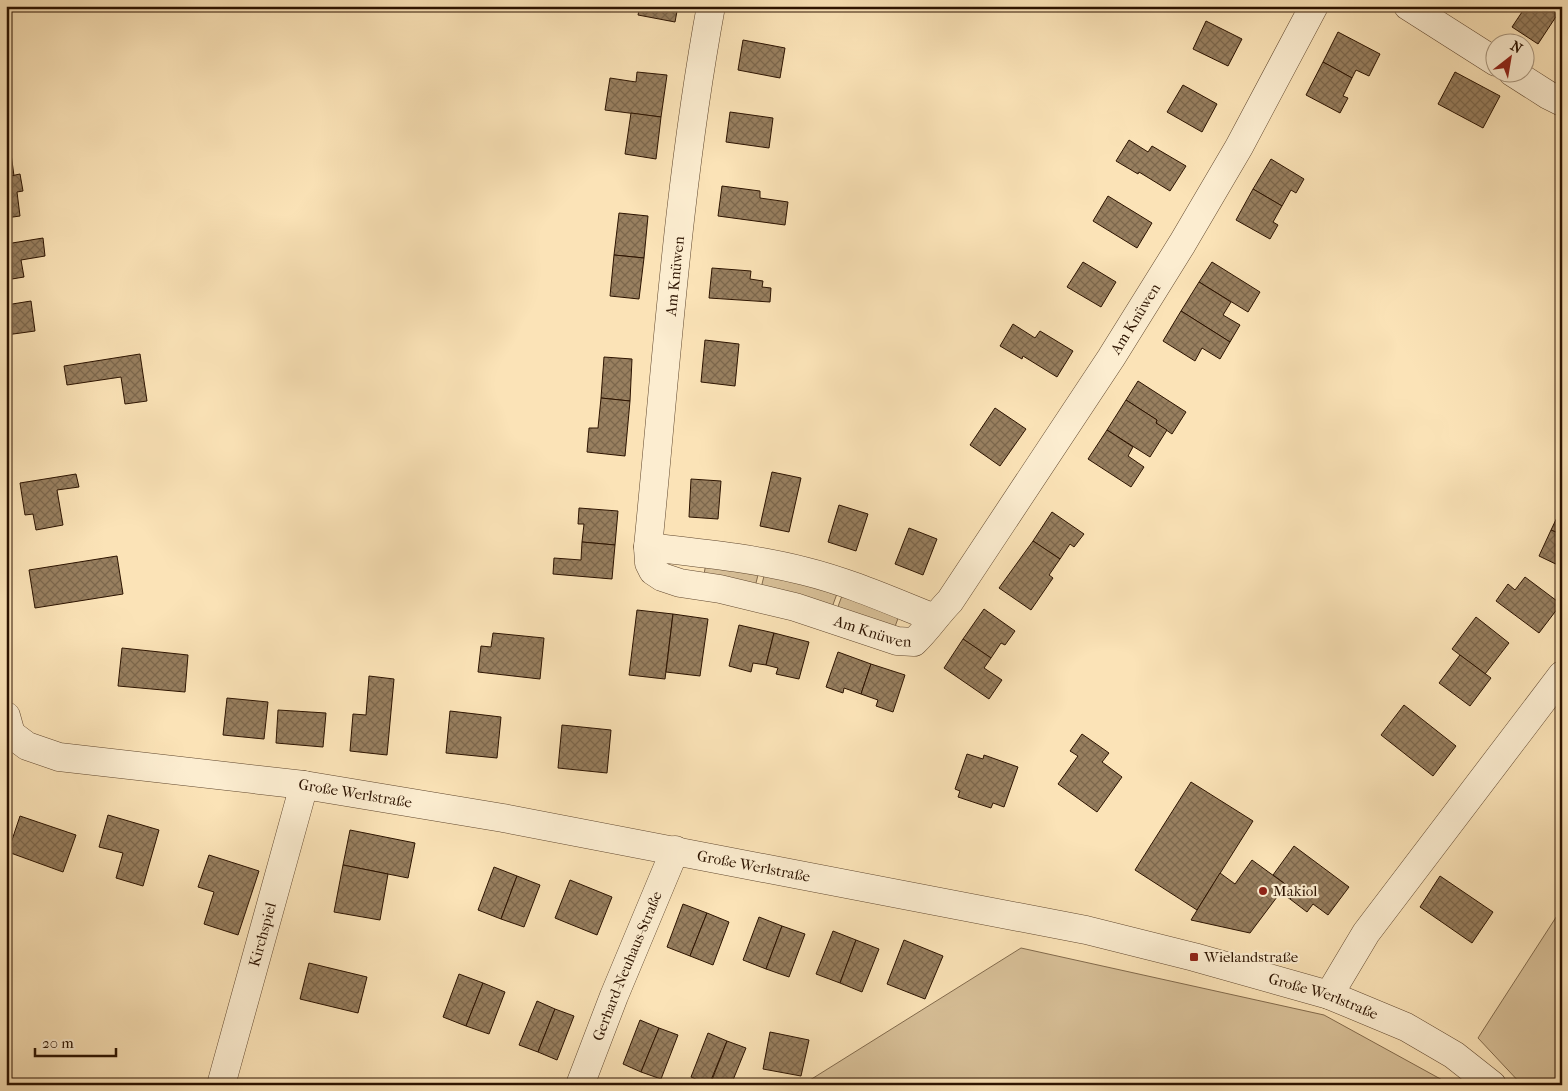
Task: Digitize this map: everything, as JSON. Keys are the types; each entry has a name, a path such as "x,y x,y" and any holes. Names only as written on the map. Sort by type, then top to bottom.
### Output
{"street":[{"name":"Am Knüwen","path":"711,6 687,156 648,548 649,563 652,571 662,577 680,583 720,589 794,607 897,641 914,642 927,630 934,618 950,601 1111,358 1239,147 1314,6"},
{"path":"1408,6 1486,56"},
{"path":"1528,82 1562,102"},
{"name":"Am Knüwen","path":"648,548 764,562 805,571 844,583 934,618"},
{"path":"1328,995 1366,933 1562,676"},
{"name":"Große Werlstraße","path":"8,730 27,746 59,758 304,785 503,818 1086,930 1194,957 1328,995 1406,1027 1454,1055 1492,1085"},
{"name":"Kirchspiel","path":"221,1085 304,785"},
{"name":"Gerhard-Neuhaus-Straße","path":"580,1085 614,996 675,850"}],"shaded area":[{"path":"706,563 759,571 754,591 703,580"},
{"path":"765,572 838,591 831,610 760,592"},
{"path":"843,593 900,613 893,632 836,612"},
{"path":"1562,908 1562,1085 1522,1085 1478,1038"},
{"path":"1021,948 1324,1015 1446,1082 1444,1085 802,1085"}],"building":[{"path":"640,6 678,6 675,22 638,15"},
{"path":"1526,6 1557,6 1561,9 1538,44 1536,43 1536,32 1520,32 1512,27"},
{"path":"1206,21 1242,39 1228,66 1193,49"},
{"path":"1338,32 1380,54 1369,76 1356,70 1352,78 1323,62"},
{"path":"743,40 785,48 780,78 738,70"},
{"path":"1323,62 1352,78 1343,96 1348,98 1340,113 1306,95"},
{"path":"637,72 667,75 661,117 605,110 610,78 636,82"},
{"path":"1455,72 1500,96 1483,128 1438,104"},
{"path":"1183,85 1217,104 1202,132 1167,112"},
{"path":"730,112 773,118 769,148 726,142"},
{"path":"631,113 661,117 656,159 625,154"},
{"path":"1129,140 1148,152 1152,146 1186,166 1170,191 1139,172 1138,174 1116,161"},
{"path":"6,146 10,146 14,176 6,177"},
{"path":"1271,159 1304,179 1296,193 1291,190 1282,206 1253,189"},
{"path":"20,174 23,191 17,192 20,216 6,218 6,177"},
{"path":"722,186 760,191 760,198 788,202 785,225 718,216"},
{"path":"1253,189 1282,206 1273,222 1278,225 1270,239 1236,220"},
{"path":"1108,196 1152,223 1137,248 1093,221"},
{"path":"619,213 648,216 644,258 614,255"},
{"path":"43,238 45,256 21,260 24,277 6,280 6,244"},
{"path":"614,255 644,258 639,299 610,296"},
{"path":"1083,262 1116,282 1101,307 1067,287"},
{"path":"1212,262 1260,292 1248,312 1199,282"},
{"path":"712,268 751,271 750,279 763,281 762,287 771,288 770,302 709,298"},
{"path":"1199,282 1231,302 1223,315 1240,325 1230,342 1181,311"},
{"path":"31,301 35,331 6,335 6,305"},
{"path":"1181,311 1230,342 1220,359 1202,348 1195,361 1163,341"},
{"path":"1013,324 1035,338 1040,331 1073,351 1057,377 1023,356 1022,359 1000,346"},
{"path":"705,340 739,344 735,386 701,382"},
{"path":"140,354 147,401 125,404 121,377 67,385 64,366"},
{"path":"604,357 632,359 630,401 601,398"},
{"path":"1138,381 1186,412 1172,434 1156,423 1157,420 1126,400"},
{"path":"601,398 630,401 625,456 587,452 589,428 598,428"},
{"path":"1126,400 1157,420 1156,423 1167,430 1150,457 1107,430"},
{"path":"995,408 1026,429 1000,466 970,445"},
{"path":"1107,430 1133,447 1128,456 1144,467 1131,487 1088,459"},
{"path":"772,472 801,478 789,532 760,526"},
{"path":"76,474 79,487 57,490 63,525 36,530 33,514 25,515 20,483"},
{"path":"691,479 721,481 718,519 689,517"},
{"path":"839,505 868,514 856,551 828,542"},
{"path":"1562,507 1562,535 1551,530"},
{"path":"579,508 618,511 615,545 582,542 584,524 578,524"},
{"path":"1052,512 1084,534 1074,547 1070,544 1060,559 1033,541"},
{"path":"909,528 937,539 923,575 895,564"},
{"path":"1551,530 1562,535 1562,567 1539,556"},
{"path":"1033,541 1060,559 1049,575 1053,578 1031,610 999,588"},
{"path":"582,542 615,545 612,579 553,574 554,558 581,560"},
{"path":"117,556 123,594 35,608 29,570"},
{"path":"1525,577 1561,604 1539,633 1496,601 1508,584 1515,590"},
{"path":"984,609 1015,631 1005,645 1001,643 991,658 963,639"},
{"path":"637,610 673,614 665,679 629,675"},
{"path":"673,614 708,619 700,676 666,672"},
{"path":"1476,617 1509,643 1485,674 1452,649"},
{"path":"739,625 774,633 766,665 753,663 751,672 729,666"},
{"path":"493,633 544,638 540,679 478,672 481,646 491,647"},
{"path":"774,633 809,642 799,679 776,674 778,668 766,665"},
{"path":"963,639 991,658 984,668 1002,680 989,699 944,668"},
{"path":"122,648 188,655 185,692 118,686"},
{"path":"838,652 871,664 861,694 844,688 843,693 826,687"},
{"path":"1460,655 1491,678 1470,706 1439,683"},
{"path":"871,664 905,675 893,712 876,706 878,700 861,694"},
{"path":"369,676 394,679 387,755 350,751 353,714 366,715"},
{"path":"227,698 268,702 264,739 223,735"},
{"path":"1404,705 1456,746 1433,776 1381,735"},
{"path":"278,710 326,713 323,747 276,743"},
{"path":"450,711 501,717 497,758 446,753"},
{"path":"562,725 611,730 607,773 558,768"},
{"path":"1082,734 1109,753 1102,762 1122,777 1097,812 1058,784 1078,756 1070,751"},
{"path":"967,754 983,759 984,755 1018,767 1004,807 993,803 991,808 958,797 960,791 955,789"},
{"path":"1191,782 1253,821 1197,910 1135,870"},
{"path":"108,815 159,830 143,886 116,878 123,853 99,847"},
{"path":"20,816 76,835 63,872 8,852"},
{"path":"350,830 415,843 408,878 343,865"},
{"path":"1294,846 1349,887 1328,915 1313,904 1307,912 1290,899 1296,892 1273,875"},
{"path":"209,855 259,871 238,935 204,924 214,892 198,887"},
{"path":"1252,860 1296,892 1290,899 1280,893 1250,933 1191,920 1220,873 1235,884"},
{"path":"343,865 388,874 380,920 334,912"},
{"path":"494,867 517,876 501,919 478,910"},
{"path":"517,876 540,885 524,927 501,919"},
{"path":"1440,876 1493,912 1472,943 1420,907"},
{"path":"570,880 612,897 597,935 555,918"},
{"path":"683,904 707,913 690,956 667,947"},
{"path":"707,913 729,922 713,965 690,956"},
{"path":"759,917 782,926 766,969 743,960"},
{"path":"782,926 805,934 789,977 766,969"},
{"path":"833,931 856,940 840,983 816,974"},
{"path":"856,940 879,949 862,992 840,983"},
{"path":"904,940 943,956 925,999 887,984"},
{"path":"309,963 367,977 358,1013 300,999"},
{"path":"459,974 483,983 466,1026 443,1017"},
{"path":"483,983 505,992 489,1034 466,1026"},
{"path":"537,1001 555,1009 538,1052 519,1045"},
{"path":"555,1009 574,1016 557,1060 538,1052"},
{"path":"640,1020 659,1028 641,1072 623,1064"},
{"path":"659,1028 678,1035 661,1079 641,1072"},
{"path":"770,1032 809,1040 801,1076 763,1069"},
{"path":"708,1033 727,1041 709,1085 691,1077"},
{"path":"727,1041 746,1048 731,1085 710,1085"}],"place":[{"name":"Makiol","path":"1263,891"},
{"name":"Wielandstraße","path":"1194,957"}]}
